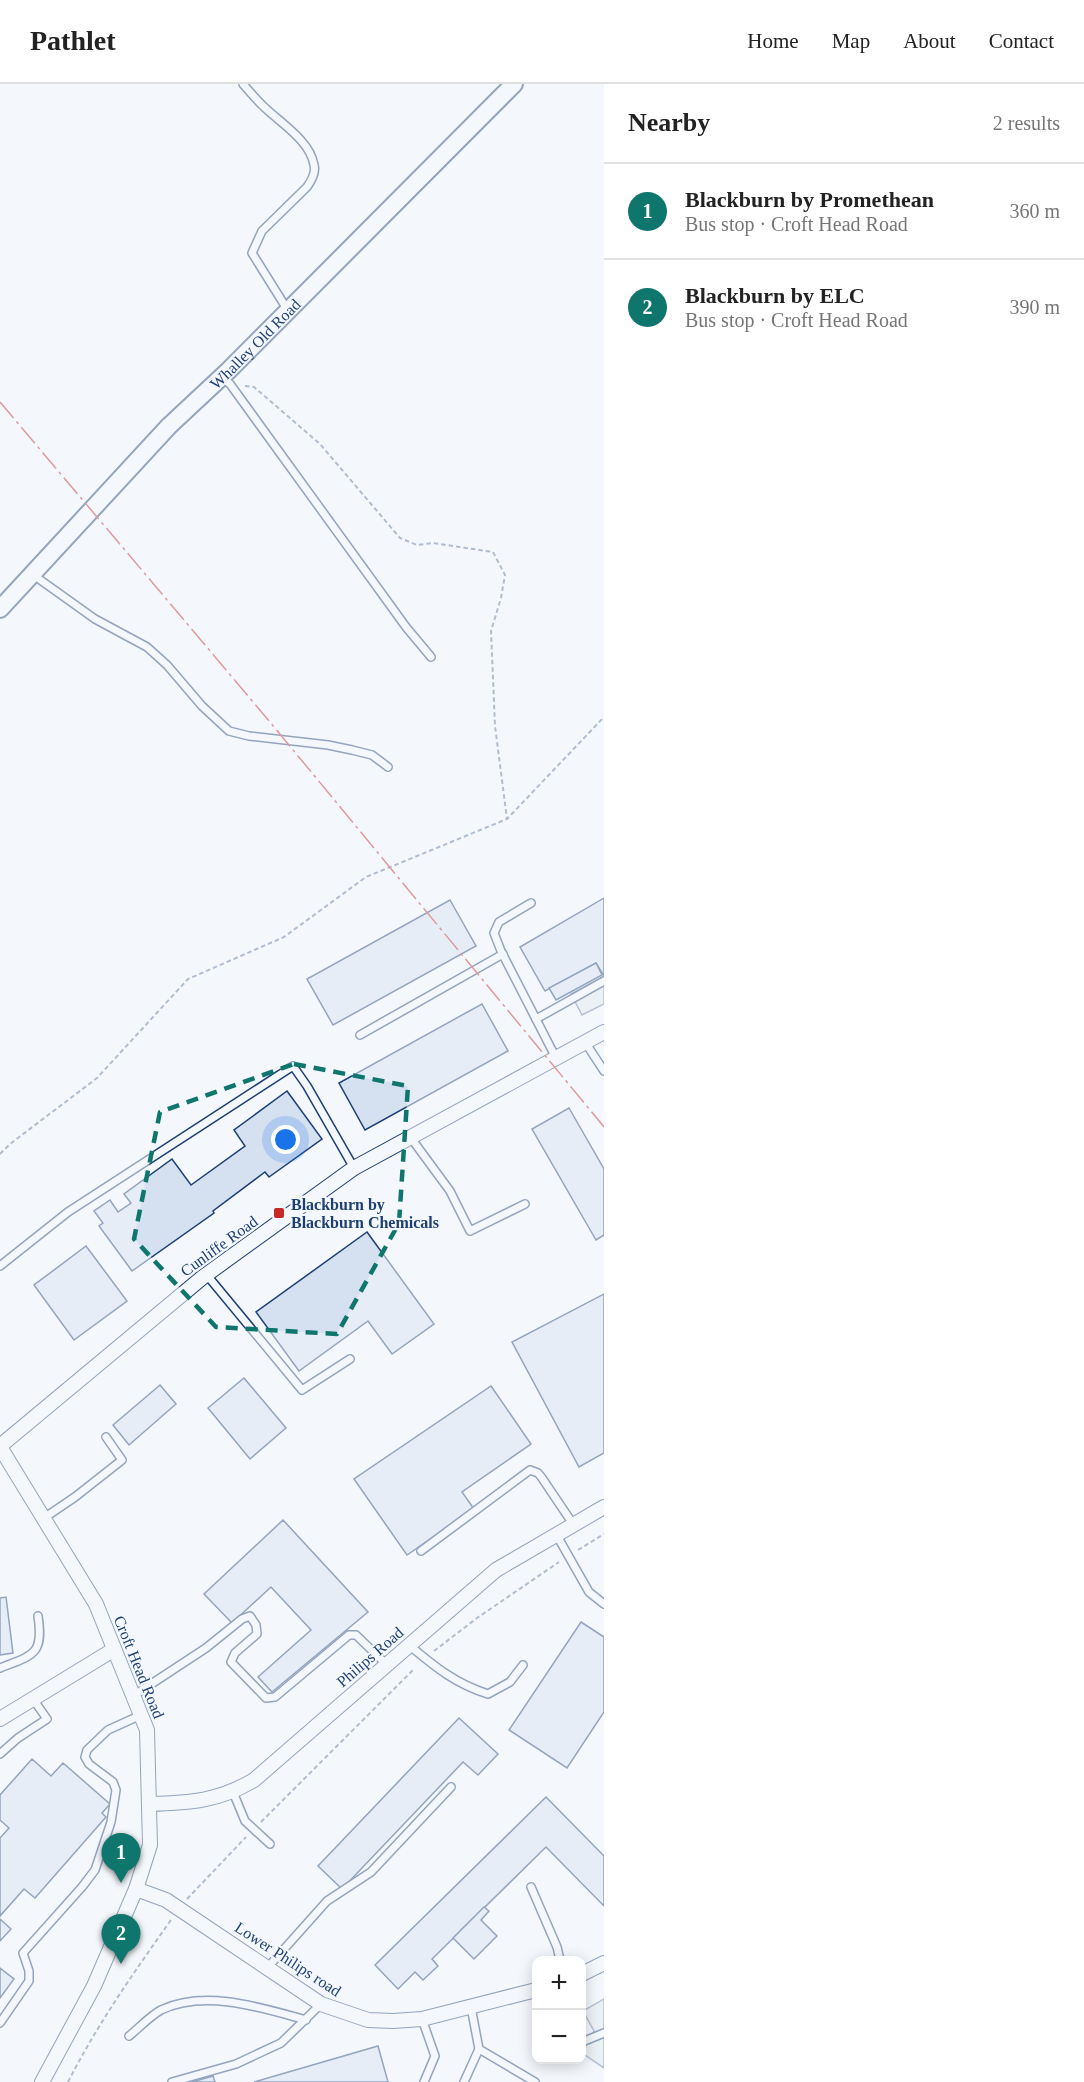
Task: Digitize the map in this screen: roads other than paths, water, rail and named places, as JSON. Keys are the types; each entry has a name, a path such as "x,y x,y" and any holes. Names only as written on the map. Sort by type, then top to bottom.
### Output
{"street":[{"name":"Whalley Old Road","path":"0,609 170,426 226,380 289,311 514,84"},
{"name":"Cunliffe Road","path":"0,1447 206,1274 354,1168 604,1032"},
{"name":"Croft Head Road","path":"0,1447 96,1604 147,1730 150,1845 136,1889 94,1986 42,2082"},
{"name":"Philips Road","path":"150,1804 186,1803 217,1798 254,1780 496,1570 604,1506"},
{"path":"0,1719 113,1650"},
{"name":"Lower Philips road","path":"136,1889 166,1900 321,2004 368,2020 422,2019 532,1991"},
{"path":"586,1972 604,1963"}],"lane":[{"path":"243,84 301,141 311,154 315,167 312,180 307,187 262,231 252,253 289,311"},
{"path":"226,380 406,627 431,657"},
{"path":"32,574 75,607 147,647 167,665 202,706 229,731 249,736 352,750 372,755 388,767"},
{"path":"531,903 499,922 494,933 556,1058"},
{"path":"360,1035 503,954"},
{"path":"536,1019 604,981"},
{"path":"585,1042 604,1071"},
{"path":"0,1266 68,1212 293,1066 354,1168"},
{"path":"411,1138 450,1191 470,1231 525,1203"},
{"path":"206,1274 302,1390 350,1359"},
{"path":"44,1518 122,1460 106,1437"},
{"path":"422,1551 530,1470 543,1478 573,1524"},
{"path":"556,1534 589,1592 604,1604"},
{"path":"0,1668 31,1655 36,1649 40,1642 38,1616"},
{"path":"133,1696 206,1648 242,1619 250,1616 256,1624 257,1634 235,1653 231,1662 266,1698 275,1697 349,1635 356,1635 387,1665"},
{"path":"409,1645 466,1687 488,1694 510,1682 523,1665"},
{"path":"0,1754 18,1738 47,1719 33,1699"},
{"path":"0,2023 29,1981 29,1971 23,1953 95,1870 111,1822 116,1790 113,1782 89,1764 85,1756 87,1750 108,1730 141,1715"},
{"path":"268,1967 327,1901 371,1872 451,1787"},
{"path":"233,1792 245,1821 270,1844"},
{"path":"531,1887 559,1956"},
{"path":"129,2036 160,2011 181,2004 215,2001 251,2006 306,2020"},
{"path":"172,2082 236,2064 281,2043 321,2004"},
{"path":"464,2082 479,2049 471,2007"},
{"path":"422,2019 435,2056 424,2082"},
{"path":"586,2040 604,2033"},
{"path":"479,2049 535,2082"}],"place":[{"name":"Blackburn by Blackburn Chemicals","path":"279,1213"},
{"name":"Blackburn by Promethean","path":"121,1883"},
{"name":"Blackburn by ELC","path":"121,1964"}]}
